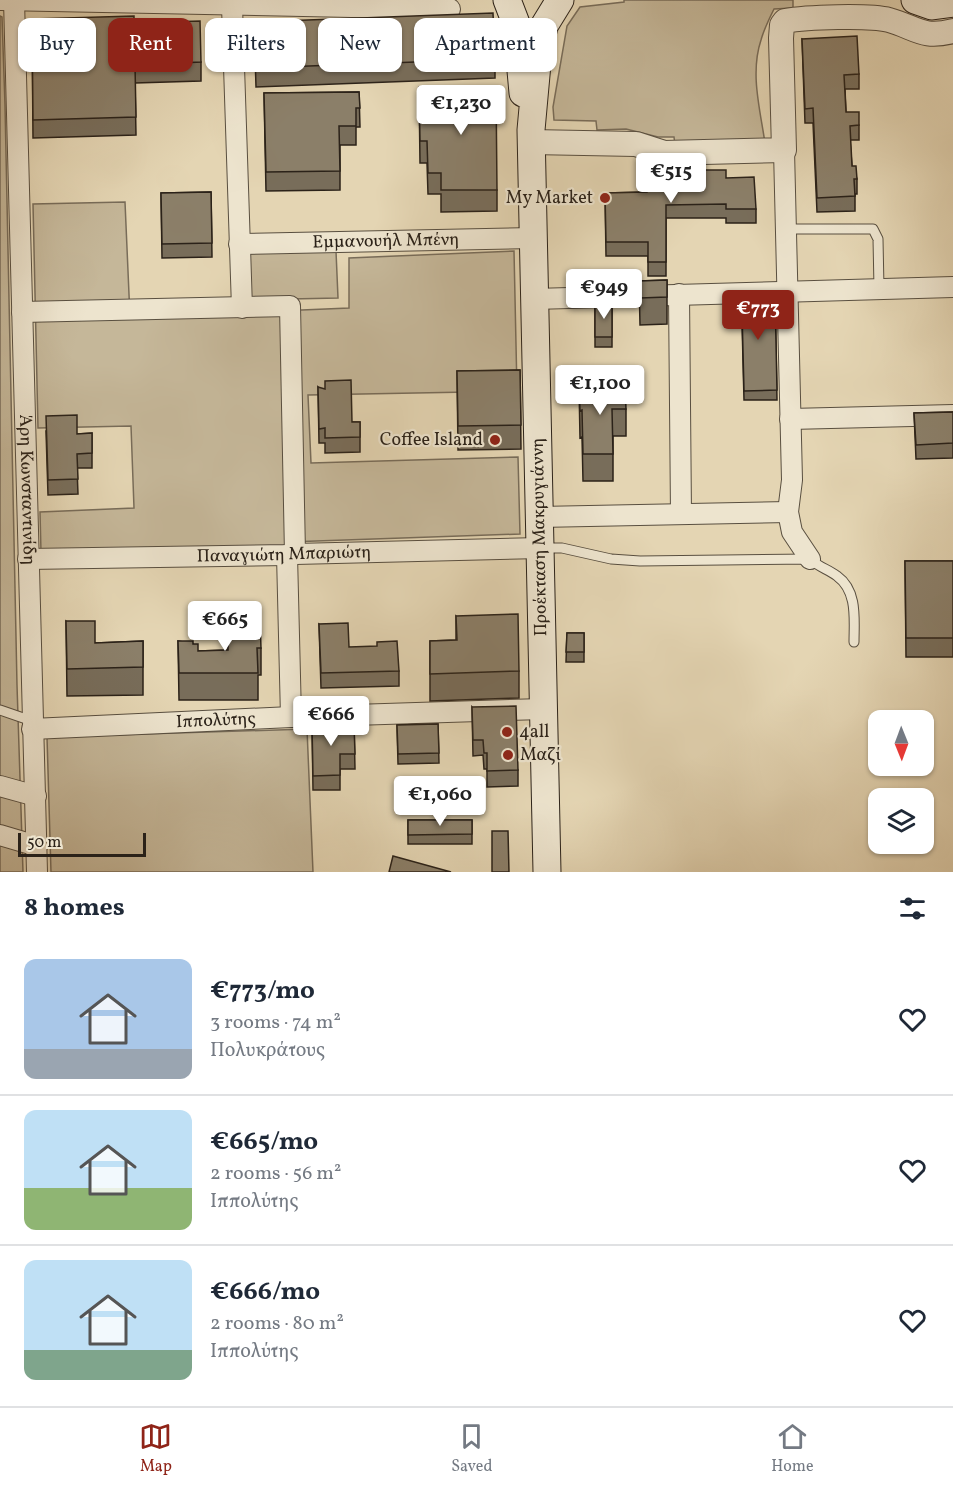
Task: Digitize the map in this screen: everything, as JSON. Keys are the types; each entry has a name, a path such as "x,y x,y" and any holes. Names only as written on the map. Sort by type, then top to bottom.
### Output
{"main road":[{"path":"531,136 521,83 517,26 509,0 538,3 551,0"},
{"path":"531,136 538,53 544,26 560,0"},
{"path":"915,0 932,6 953,3"},
{"name":"Προέκταση Μακρυγιάννη","path":"531,136 547,872"}],"street":[{"path":"0,0 450,9"},
{"name":"Άρη Κωνσταντινίδη","path":"14,0 8,142 22,312 37,872"},
{"path":"232,6 242,308"},
{"path":"810,559 792,532 788,512 792,480 786,292 782,25 785,21 820,18 889,20 916,32 939,35 953,31"},
{"path":"531,136 636,144 664,153 784,150"},
{"name":"Εμμανουήλ Μπένη","path":"239,244 533,238"},
{"path":"534,299 953,287"},
{"path":"679,294 681,514"},
{"path":"22,312 290,306 291,717"},
{"path":"790,419 953,415"},
{"path":"539,517 788,512"},
{"name":"Παναγιώτη Μπαριώτη","path":"27,559 540,548"},
{"name":"Ιππολύτης","path":"32,725 543,709"},
{"path":"0,786 36,796"},
{"path":"0,835 37,846"}],"lane":[{"path":"785,229 873,229 878,238 879,288"},
{"path":"540,548 562,548 623,560 640,561 810,559 822,570 838,577 849,590 854,606 854,642"},
{"path":"0,710 32,725"}],"shaded area":[{"path":"624,0 793,0 793,8 774,9 758,53 757,91 765,143 675,145 674,137 658,137 626,129 597,130 596,121 554,120 553,107 567,26 580,7 624,2"},
{"path":"0,16 2,17 5,105 23,872 0,872"},
{"path":"125,202 130,317 349,308 349,258 514,251 517,391 308,395 311,463 518,457 520,534 288,542 288,547 41,552 40,512 134,508 131,426 38,428 33,204"},
{"path":"336,251 338,298 243,300 240,252"},
{"path":"307,729 313,872 51,872 47,737"}],"building":[{"path":"493,13 493,18 414,18 414,62 402,63 402,18 360,18"},
{"path":"134,16 134,18 108,18 108,72 135,72 136,117 33,120 33,72 96,72 96,18 66,18"},
{"path":"306,20 318,20 318,66 306,66"},
{"path":"193,21 200,21 201,62 193,62"},
{"path":"857,36 859,74 844,75 846,112 859,112 859,125 850,126 852,166 856,166 857,179 854,179 855,196 817,198 813,108 805,109 802,39"},
{"path":"496,87 497,190 441,190 441,173 428,173 427,141 420,141 419,88"},
{"path":"359,92 360,108 356,108 356,126 339,126 340,171 266,172 264,93"},
{"path":"647,170 726,170 726,178 754,177 756,209 726,209 726,204 666,205 666,262 648,262 648,242 606,242 605,193 647,192"},
{"path":"211,192 212,243 162,244 161,193"},
{"path":"667,280 667,297 640,298 639,281"},
{"path":"775,294 777,390 744,391 742,312 733,313 733,295"},
{"path":"595,303 612,303 612,337 595,337"},
{"path":"520,370 521,425 458,426 457,371"},
{"path":"351,380 352,422 360,422 360,437 325,438 325,428 319,429 318,387 325,389 325,381"},
{"path":"625,384 626,409 612,409 613,454 583,454 579,386"},
{"path":"953,412 953,443 916,445 914,413"},
{"path":"77,415 77,434 92,433 92,453 77,454 78,479 48,480 46,416"},
{"path":"905,561 953,561 953,638 906,638"},
{"path":"518,614 519,671 430,674 430,641 457,640 456,616"},
{"path":"260,619 261,648 257,648 258,673 179,673 178,641 193,641 193,644 198,644 198,651 228,650 228,620"},
{"path":"66,621 95,621 95,643 143,641 143,667 67,669"},
{"path":"348,623 349,647 377,646 377,642 397,641 399,671 321,673 319,624"},
{"path":"567,633 584,633 584,652 566,652"},
{"path":"516,706 518,770 487,771 487,753 484,753 483,740 473,740 472,707"},
{"path":"354,724 355,754 340,754 340,775 313,776 312,725"},
{"path":"438,724 439,753 398,754 397,725"},
{"path":"408,820 472,820 472,834 408,835"},
{"path":"492,831 508,831 509,872 492,872"},
{"path":"393,856 451,872 389,872"}],"place":[{"name":"Μy Μarket","path":"605,198"},
{"name":"Coffee Island","path":"495,440"},
{"name":"4all","path":"507,732"},
{"name":"Μαζί","path":"508,755"}]}
